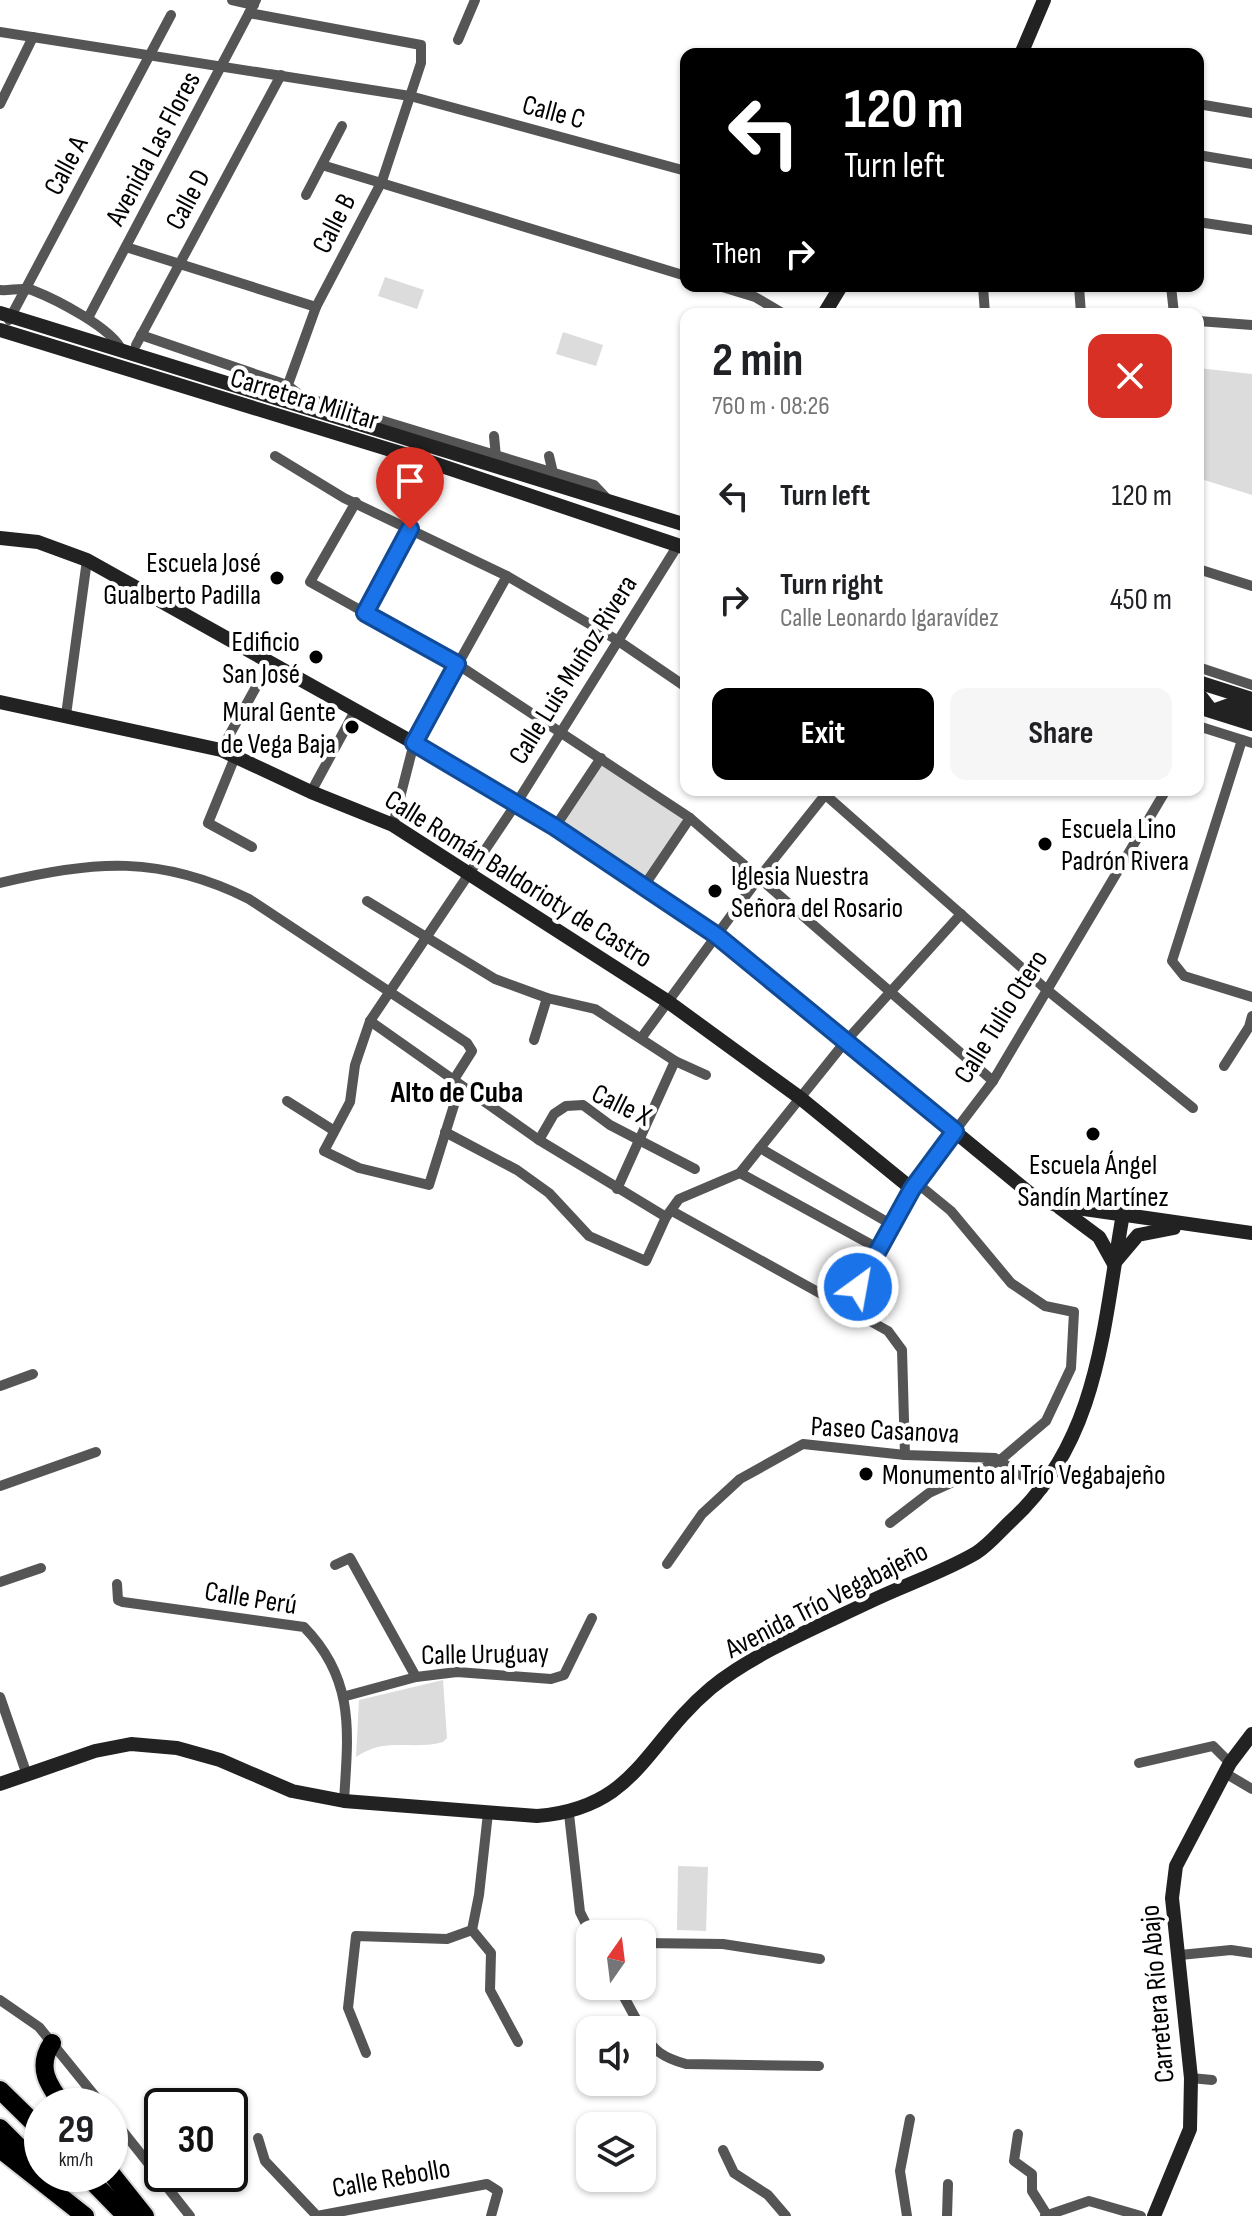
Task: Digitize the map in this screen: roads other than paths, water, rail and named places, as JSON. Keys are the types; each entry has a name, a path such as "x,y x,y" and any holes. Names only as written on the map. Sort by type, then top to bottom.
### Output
{"highway":[{"path":"52,2043 45,2056 43,2070 54,2088"},
{"path":"0,2090 24,2113"},
{"path":"0,2128 24,2152"},
{"path":"0,2149 87,2216"},
{"path":"64,2192 87,2216"},
{"path":"103,2192 126,2216"},
{"path":"126,2192 145,2216"}],"street":[{"path":"232,0 253,6"},
{"path":"458,40 475,0"},
{"path":"1024,48 1044,0"},
{"name":"Calle B","path":"253,6 421,45 421,63 382,181 316,307 282,401"},
{"name":"Avenida Las Flores","path":"88,318 253,6"},
{"name":"Calle A","path":"1,332 6,315 29,289 171,15"},
{"path":"0,32 151,55"},
{"path":"0,104 33,37"},
{"name":"Calle C","path":"151,55 410,96 680,169"},
{"name":"Calle D","path":"133,344 281,75"},
{"path":"1204,105 1251,110"},
{"path":"306,195 342,126"},
{"path":"1204,156 1252,164"},
{"path":"322,165 680,274"},
{"path":"1204,223 1252,230"},
{"path":"126,247 316,307"},
{"path":"0,290 29,289 88,318 120,344 133,344 287,385 301,396 594,485 610,502"},
{"path":"739,292 774,308"},
{"name":"Carretera Militar","path":"6,315 133,344 282,401 680,523"},
{"path":"1204,321 1252,325"},
{"name":"Carretera Militar","path":"1,332 680,541"},
{"path":"494,436 496,457"},
{"path":"275,456 356,502 507,576 617,640 680,683"},
{"path":"549,456 553,473"},
{"path":"356,502 310,582 457,664 562,730 690,818 993,1081"},
{"path":"365,613 410,529"},
{"path":"0,538 38,542 87,560 414,743 555,827 716,935 1033,1196 1056,1205 1252,1233"},
{"name":"Calle Luis Muñoz Rivera","path":"445,1132 429,1185 359,1168 324,1151 350,1102 355,1065 370,1021 516,804 617,640 680,546"},
{"path":"66,715 87,560"},
{"path":"1204,571 1252,586"},
{"path":"393,825 414,743 507,576"},
{"path":"252,847 208,823 228,753 270,662"},
{"path":"1204,669 1252,685"},
{"path":"1204,684 1252,699"},
{"name":"Calle Román Baldorioty de Castro","path":"0,702 228,753 311,792 393,825 667,1001 915,1186"},
{"path":"1205,709 1232,704 1252,710"},
{"path":"1205,709 1252,724"},
{"path":"311,792 355,711"},
{"path":"1204,731 1247,741 1172,961 1184,976 1252,997"},
{"path":"555,827 601,758"},
{"path":"642,1037 821,796"},
{"path":"831,796 1047,990 1193,1108"},
{"name":"Calle Tulio Otero","path":"847,1306 915,1186 993,1081 1162,796"},
{"path":"644,886 690,818"},
{"path":"0,883 103,864 146,865 193,875 249,899 467,1043 472,1051 457,1084 445,1132 517,1170 549,1193 589,1236 646,1261 679,1199 740,1173 845,1042 961,914"},
{"path":"367,901 495,979 547,998 595,1009 675,1061 706,1075"},
{"path":"534,1040 547,998"},
{"path":"1224,1066 1249,1027 1252,1016"},
{"path":"370,1021 539,1140 617,1189 847,1306 888,1331 902,1350 905,1455"},
{"path":"617,1189 675,1061"},
{"path":"287,1101 333,1130"},
{"name":"Calle X","path":"539,1140 554,1114 566,1106 583,1105 610,1125 695,1169"},
{"path":"760,1148 894,1226"},
{"path":"740,1173 881,1250"},
{"path":"890,1523 929,1493 999,1461 1046,1421 1071,1368 1074,1312 1045,1306 1011,1283 951,1211 915,1186"},
{"path":"1056,1205 1099,1237 1114,1264 1138,1235 1156,1229 1213,1227"},
{"name":"Avenida Trío Vegabajeño","path":"0,1784 95,1751 131,1744 177,1748 220,1760 292,1791 344,1801 537,1816 569,1814 595,1805 621,1786 711,1688 789,1641 977,1552 1043,1489 1062,1462 1085,1408 1095,1374 1123,1214"},
{"path":"0,1386 33,1374"},
{"name":"Paseo Casanova","path":"667,1564 702,1514 740,1479 803,1444 999,1461 1043,1489"},
{"path":"0,1486 96,1452"},
{"path":"335,1565 350,1558 416,1677"},
{"path":"0,1582 41,1568"},
{"name":"Calle Perú","path":"117,1584 118,1600 123,1602 304,1627 317,1640 346,1696 349,1724 344,1801"},
{"name":"Calle Uruguay","path":"346,1696 416,1677 457,1672 551,1679 564,1675 592,1618"},
{"path":"0,1697 27,1775"},
{"name":"Carretera Río Abajo","path":"1154,2216 1190,2129 1191,2078 1172,1898 1176,1866 1227,1768 1252,1734"},
{"path":"1139,1763 1213,1746 1227,1768 1252,1789"},
{"path":"488,1813 472,1930 491,1953 490,1990 518,2042"},
{"path":"569,1814 580,1912 584,1920"},
{"path":"366,2053 348,2008 356,1936 447,1939 472,1930"},
{"path":"656,1943 723,1944 820,1959"},
{"path":"1180,1955 1231,1950 1252,1953"},
{"path":"0,2000 39,2027 88,2088"},
{"path":"656,2051 666,2059 686,2064 819,2066"},
{"path":"1191,2078 1212,2080"},
{"path":"907,2216 900,2171 910,2119"},
{"path":"1018,2134 1014,2161 1032,2174 1032,2191 1046,2215 1089,2201 1141,2216"},
{"path":"128,2138 190,2216"},
{"name":"Calle Rebollo","path":"258,2138 265,2161 317,2216 487,2184 498,2191 491,2216"},
{"path":"723,2150 734,2173 768,2195 786,2216"},
{"path":"947,2216 948,2184"}],"place":[{"name":"Escuela José Gualberto Padilla","path":"277,578"},
{"name":"Edificio San José","path":"316,657"},
{"name":"Mural Gente de Vega Baja","path":"352,727"},
{"name":"Escuela Lino Padrón Rivera","path":"1045,844"},
{"name":"Iglesia Nuestra Señora del Rosario","path":"715,891"},
{"name":"Escuela Ángel Sandín Martínez","path":"1093,1134"},
{"name":"Monumento al Trío Vegabajeño","path":"866,1474"}],"district":[{"name":"Alto de Cuba","path":"457,1092"}]}
